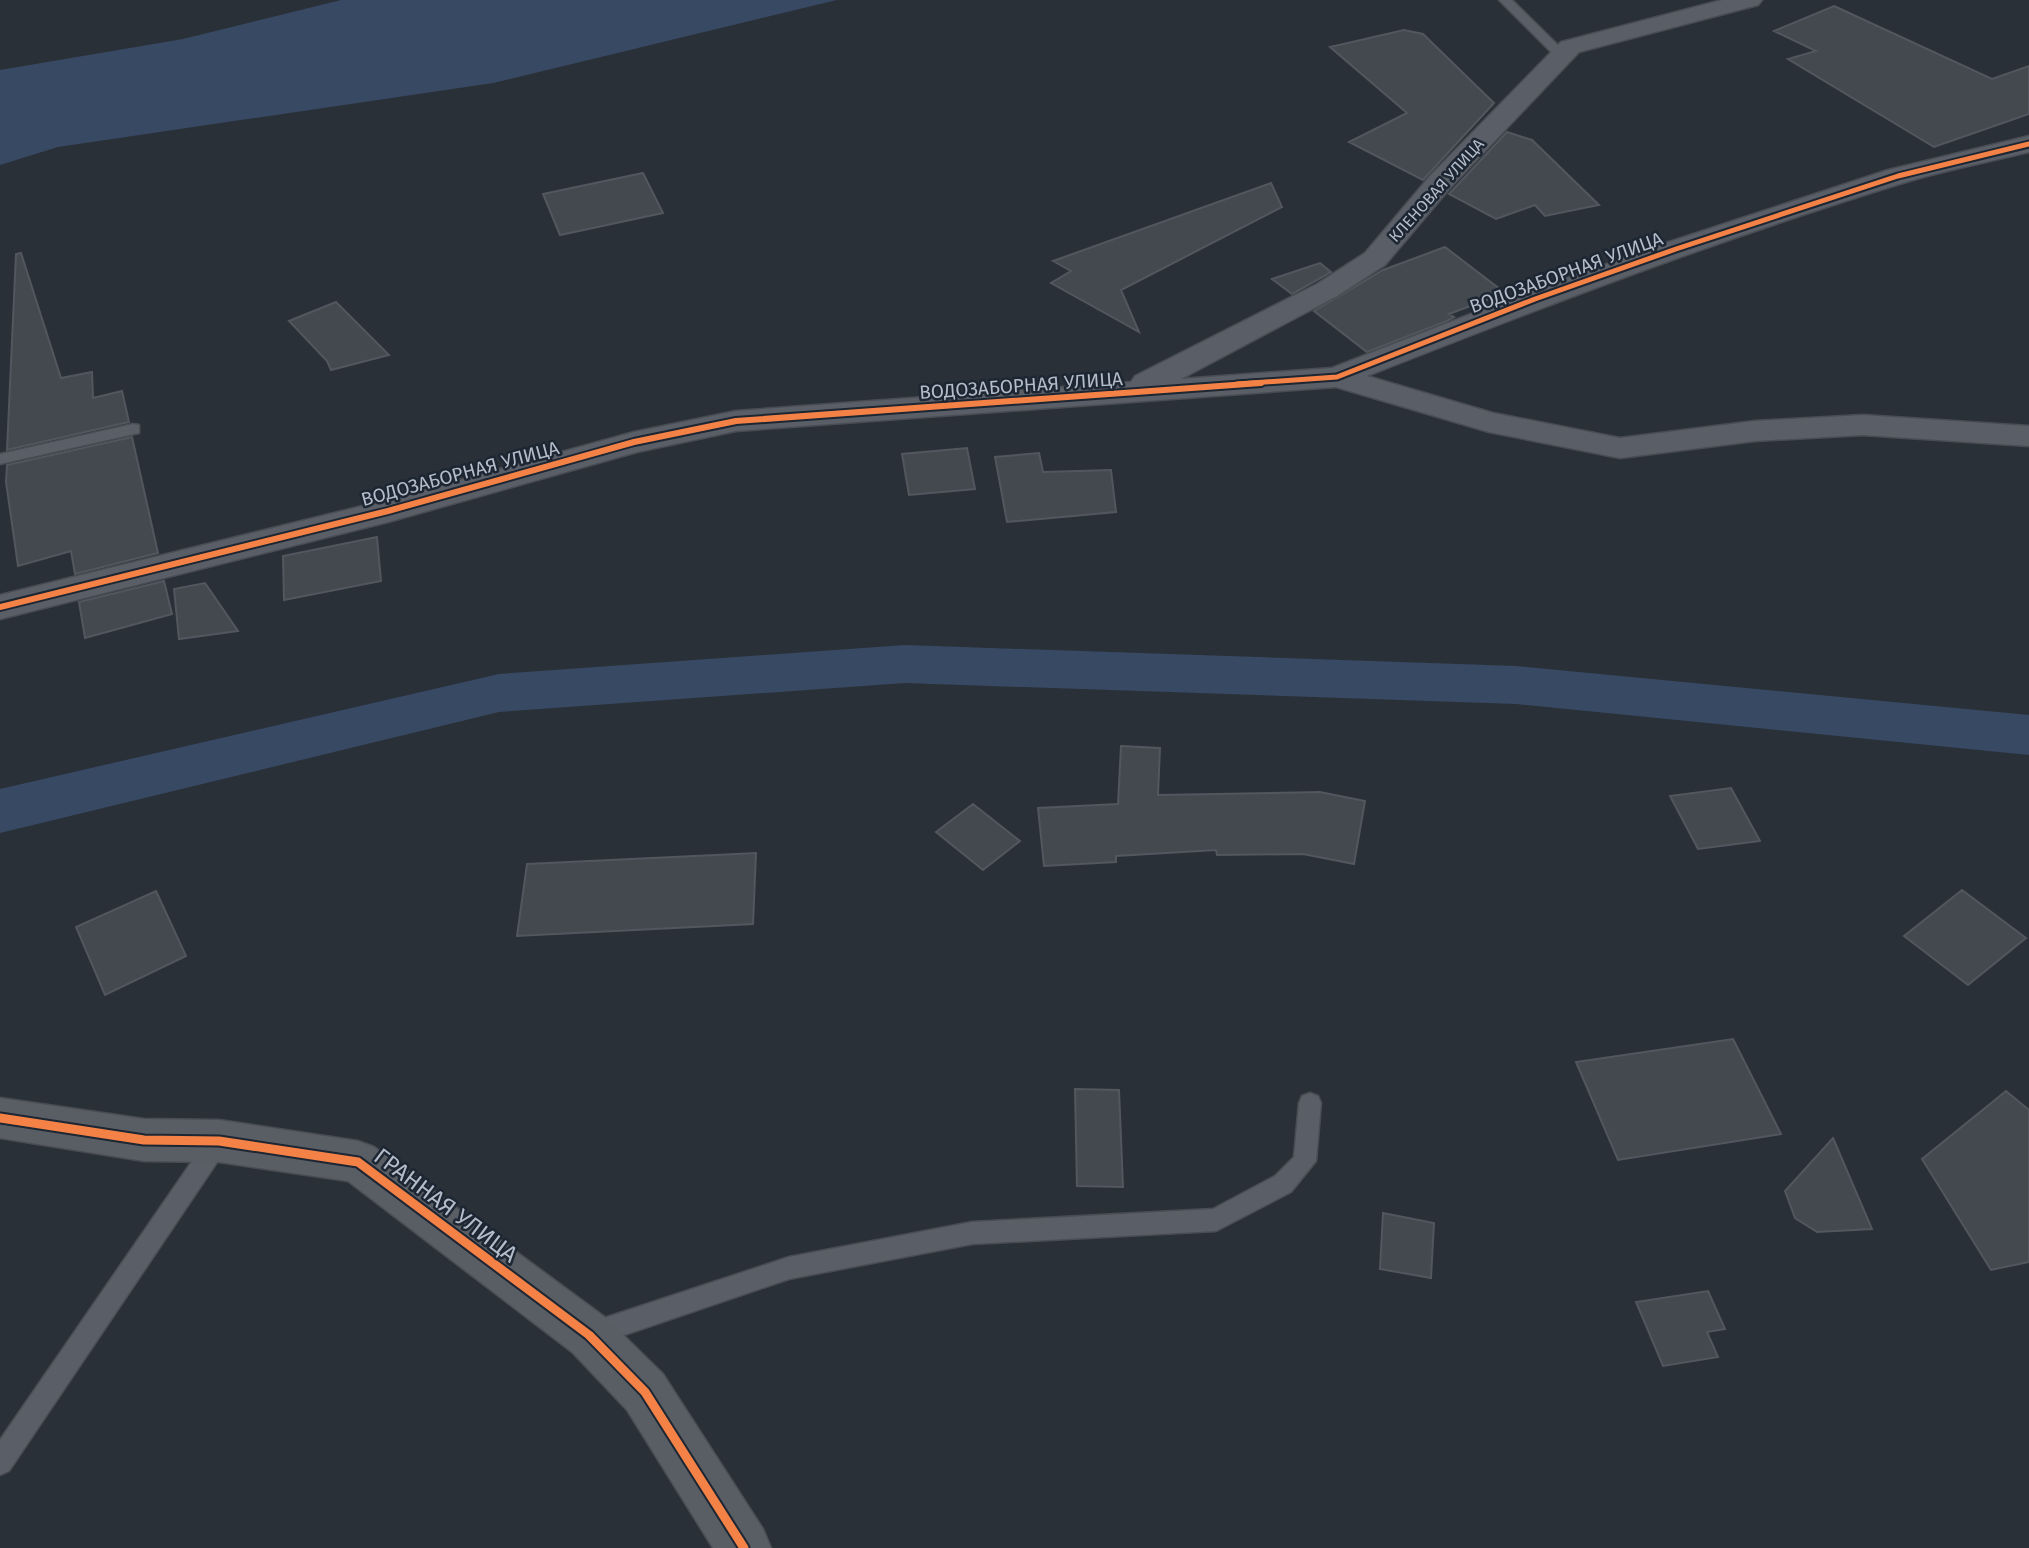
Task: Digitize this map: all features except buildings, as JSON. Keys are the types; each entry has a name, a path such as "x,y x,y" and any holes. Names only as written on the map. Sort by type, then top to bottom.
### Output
{"street":[{"name":"КЛЕНОВАЯ УЛИЦА","path":"1118,394 1184,366 1327,290 1375,258 1440,182 1570,47 1751,0"},
{"name":"ВОДОЗАБОРНАЯ УЛИЦА","path":"0,607 387,511 672,433 736,421 1337,377 1535,299 1676,249 1898,177 2029,144"},
{"path":"1337,377 1489,422 1620,448 1755,431 1863,425 2029,436"},
{"name":"ГРАННАЯ УЛИЦА","path":"0,1118 144,1140 219,1141 358,1162 589,1335 645,1392 744,1548"}],"lane":[{"path":"1505,0 1561,55"},
{"path":"0,459 133,429"},
{"path":"589,1335 789,1268 972,1233 1216,1220 1283,1184 1305,1161 1310,1103"},
{"path":"0,1462 219,1141"}],"water":[{"path":"341,0 837,0 493,83 58,147 0,165 0,70 183,39"}],"waterway":[{"path":"0,811 499,693 905,664 1516,685 2029,735"}],"cycle path":[{"path":"0,607 388,511 634,442 736,421 1337,377 1535,299 1676,249 1898,176 2029,144"},
{"path":"0,1118 144,1140 219,1141 358,1162 589,1335 645,1392 744,1548"}]}
